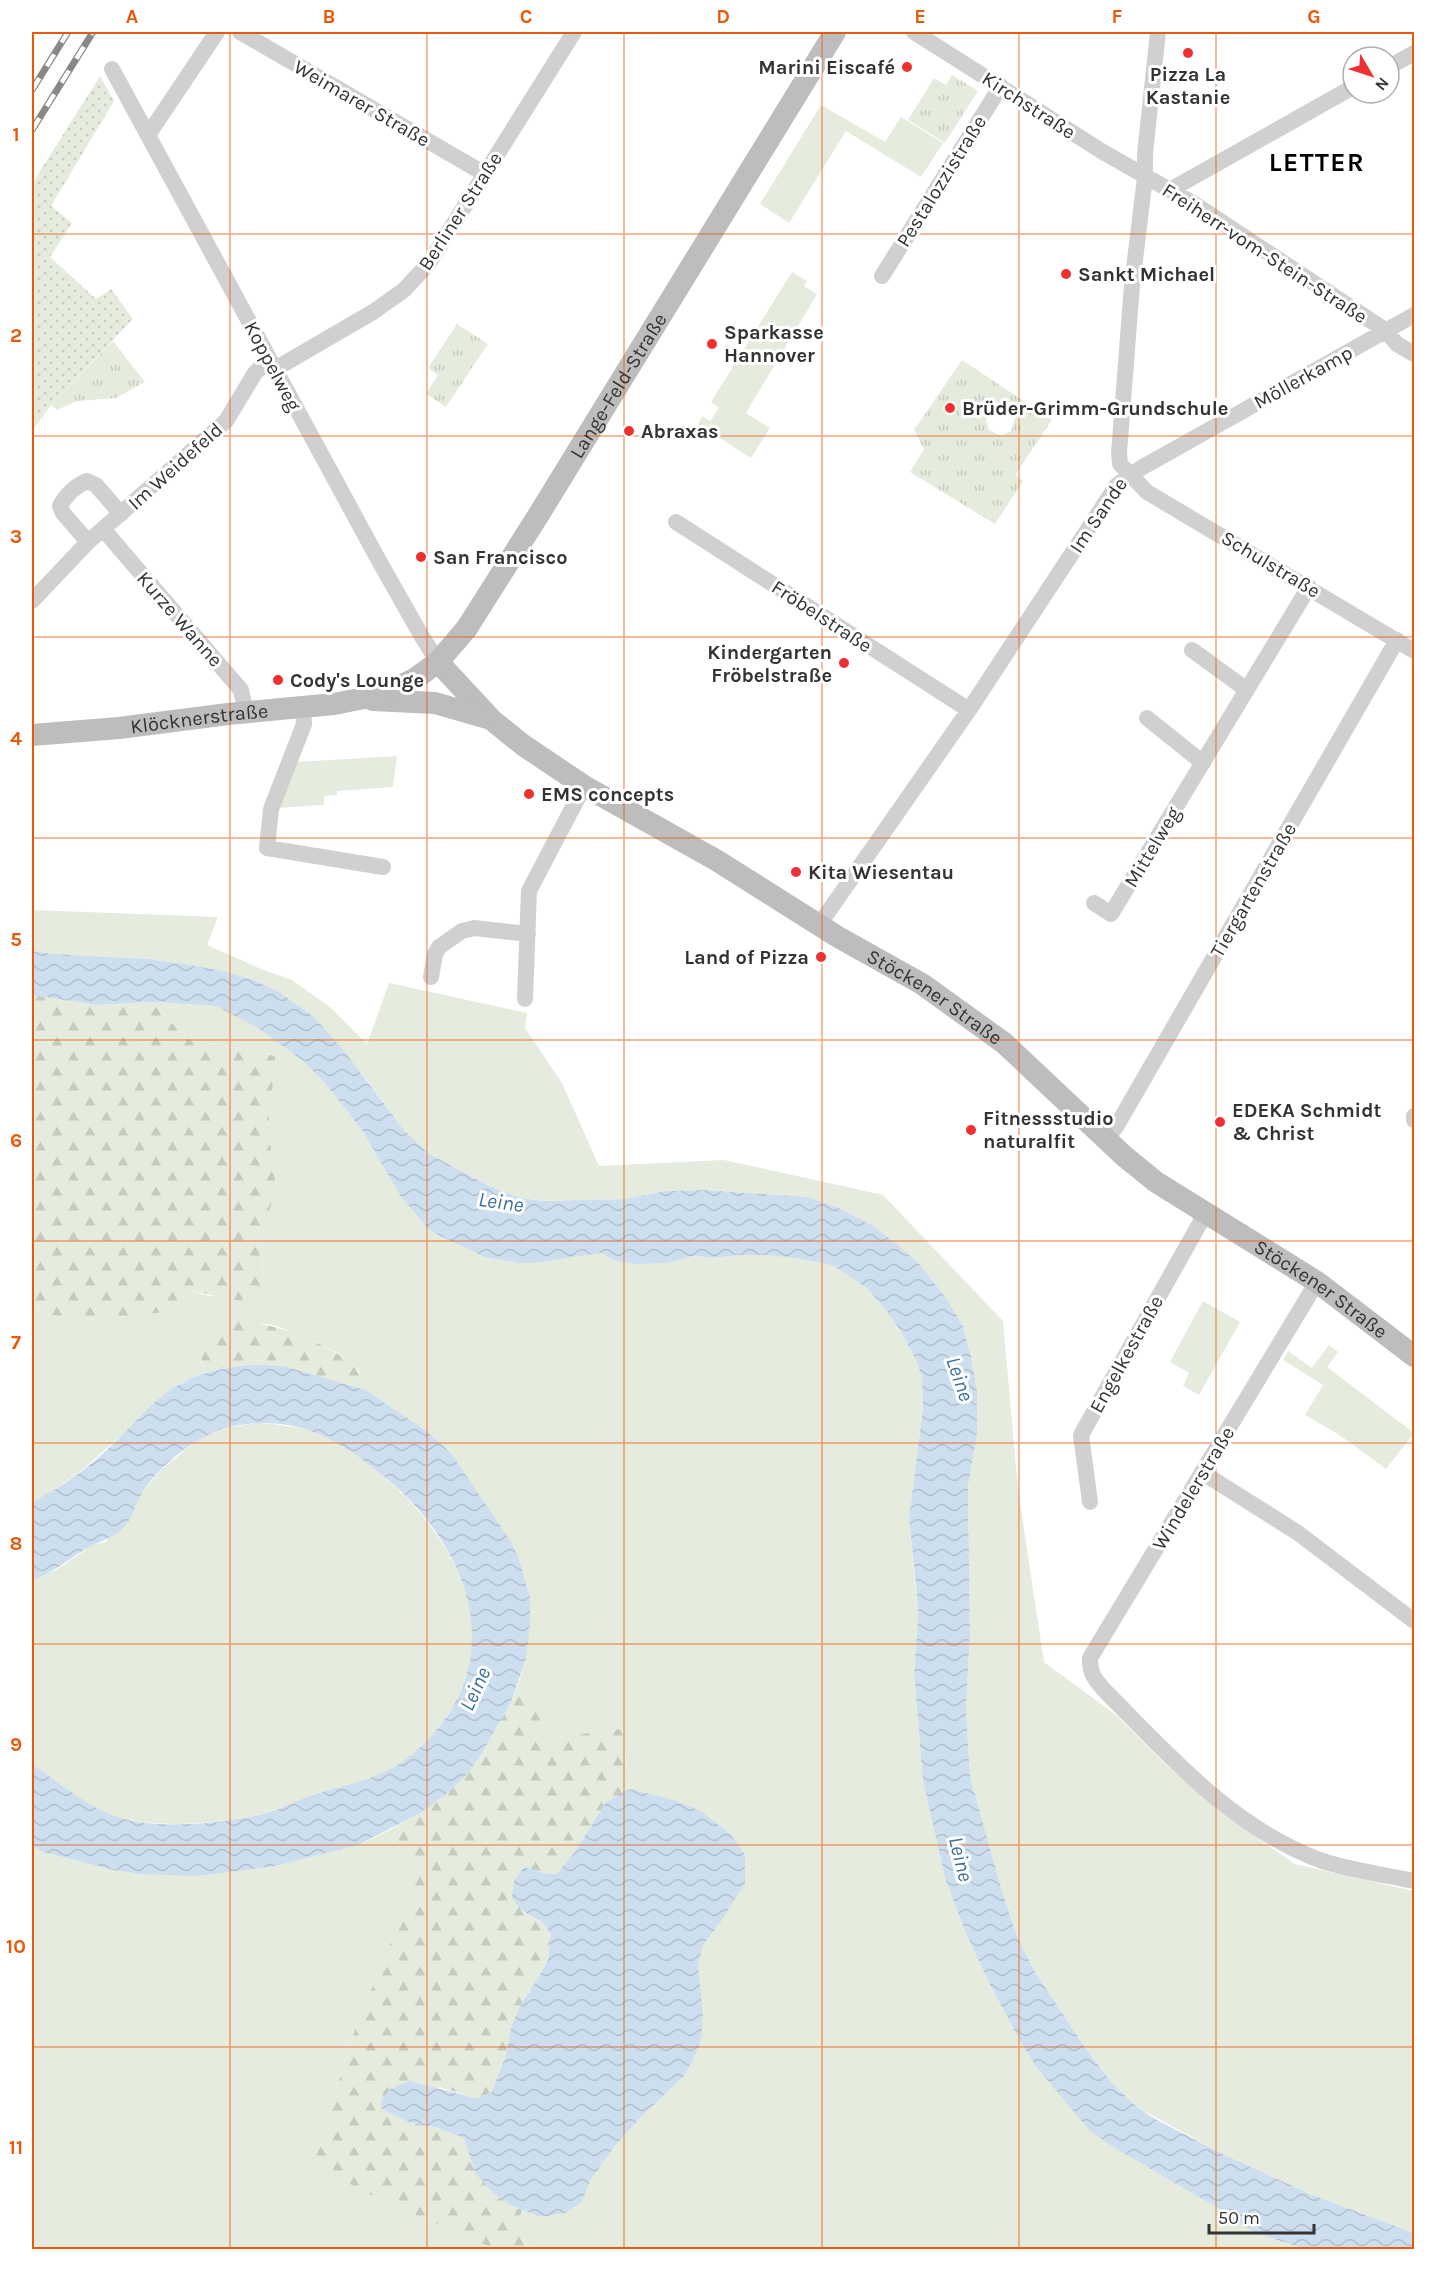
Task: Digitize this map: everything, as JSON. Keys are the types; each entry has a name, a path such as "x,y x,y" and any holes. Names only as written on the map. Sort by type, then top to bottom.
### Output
{"main road":[{"name":"Lange-Feld-Straße","path":"365,699 398,688 438,662 467,628 835,32"},
{"name":"Stöckener Straße","path":"438,662 492,720 523,745 584,786 716,860 819,925 922,984 1004,1043 1106,1139 1156,1182 1317,1282 1414,1356"},
{"name":"Klöcknerstraße","path":"32,735 119,729 246,713 303,709 365,699"},
{"path":"365,699 435,703 466,710 492,720"}],"street":[{"path":"148,135 218,32"},
{"name":"Weimarer Straße","path":"240,32 485,174"},
{"name":"Berliner Straße","path":"272,364 373,312 404,290 429,263 574,32"},
{"name":"Kirchstraße","path":"914,32 1145,177"},
{"name":"Im Sande","path":"819,925 969,710 1111,494 1130,475 1120,464 1119,453 1132,285 1145,177 1145,154 1158,32"},
{"name":"Koppelweg","path":"112,69 272,364 438,662"},
{"name":"Pestalozzistraße","path":"882,276 1001,86"},
{"path":"1170,190 1341,94"},
{"name":"Freiherr-vom-Stein-Straße","path":"1145,177 1196,205 1385,330 1397,344 1414,354"},
{"name":"Möllerkamp","path":"1130,475 1414,315"},
{"name":"Im Weidefeld","path":"32,601 88,542 226,421 255,373 272,364"},
{"name":"Schulstraße","path":"1130,475 1147,492 1414,651"},
{"name":"Im Weidefeld","path":"88,542 63,513 60,506 65,497 80,484 87,481 96,485 121,514"},
{"name":"Fröbelstraße","path":"676,522 969,710"},
{"name":"Kurze Wanne","path":"103,529 242,690 246,713"},
{"name":"Mittelweg","path":"1094,903 1111,914 1309,587"},
{"name":"Tiergartenstraße","path":"1106,1139 1167,1039 1398,640"},
{"path":"1192,650 1247,690"},
{"path":"303,709 304,724 271,809 267,848 383,867"},
{"path":"1147,718 1203,763"},
{"path":"525,999 529,891 584,786"},
{"path":"430,977 435,954 439,947 462,931 474,928 528,934"},
{"name":"Engelkestraße","path":"1090,1502 1081,1435 1205,1214"},
{"name":"Windelerstraße","path":"1317,1282 1090,1658 1090,1669 1093,1678 1107,1693 1201,1786 1260,1831 1291,1848 1320,1860 1414,1881"},
{"path":"1203,1473 1298,1533 1414,1621"}],"green space":[{"path":"952,75 978,91 945,143 908,120 934,78 946,85"},
{"path":"100,76 114,101 51,206 72,223 50,257 96,299 111,289 133,319 51,405 32,431 32,184"},
{"path":"821,105 885,142 901,117 943,143 921,177 846,131 789,223 760,204"},
{"path":"792,272 807,281 804,286 817,294 746,413 770,428 751,458 698,424 702,416 710,421 719,408 711,402"},
{"path":"457,324 488,344 446,407 426,394 438,375 428,368"},
{"path":"113,341 145,382 116,398 77,401 57,410 51,405"},
{"path":"962,360 1052,420 1015,475 1023,481 995,524 910,472 924,449 914,430","holes":["999,406 1011,410 1015,418 1011,431 1001,436 989,430 986,420 989,412"]},
{"path":"397,756 393,787 337,791 337,795 324,796 324,805 277,808 297,762"},
{"path":"32,910 218,917 207,945 292,980 330,1007 367,1044 389,983 527,1013 525,1028 562,1083 599,1166 724,1160 883,1195 1003,1321 1018,1489 1044,1662 1116,1715 1162,1761 1224,1815 1295,1864 1414,1891 1414,2233 1310,2194 1221,2153 1137,2107 1112,2083 1084,2046 1035,1972 1018,1939 970,1776 966,1709 970,1633 968,1487 977,1433 977,1391 963,1326 947,1299 919,1265 872,1225 837,1207 809,1197 704,1190 666,1191 625,1199 542,1201 517,1197 487,1185 428,1153 404,1130 364,1076 313,1016 281,993 254,980 224,971 185,964 149,959 32,951"},
{"path":"32,995 97,1005 152,1002 187,1039 276,1056 268,1127 276,1187 263,1233 262,1290 242,1301 191,1291 164,1312 106,1319 45,1314 32,1308"},
{"path":"152,1002 216,1006 259,1028 302,1060 323,1081 362,1130 401,1197 430,1231 484,1257 517,1263 536,1263 601,1253 613,1260 668,1263 693,1256 714,1258 767,1254 834,1266 868,1289 900,1330 922,1377 923,1408 909,1518 918,1616 914,1674 923,1781 945,1878 964,1929 1019,2039 1113,2147 1226,2213 1251,2231 1304,2249 534,2249 510,2228 523,2210 536,2216 548,2216 566,2213 582,2202 590,2181 614,2147 640,2118 684,2076 694,2058 699,1987 698,1967 703,1945 720,1923 674,1800 630,1789 622,1730 549,1738 520,1679 526,1659 530,1598 520,1561 451,1453 428,1432 366,1390 359,1372 344,1357 306,1337 265,1324 257,1323 226,1333 200,1352 205,1373 181,1383 82,1470 47,1495 32,1502 32,1308 45,1314 106,1319 164,1312 191,1291 209,1296 262,1290 263,1233 276,1187 268,1127 276,1056 187,1039"},
{"path":"1203,1301 1240,1322 1199,1395 1183,1386 1189,1373 1170,1362"},
{"path":"221,1319 259,1323 301,1334 351,1361 365,1383 366,1390 305,1373 223,1368 205,1373 200,1352 210,1341 220,1336"},
{"path":"1329,1345 1338,1352 1327,1367 1414,1433 1386,1469 1338,1434 1305,1415 1323,1385 1283,1360 1288,1351 1312,1368"},
{"path":"260,1423 322,1434 345,1446 396,1488 434,1530 450,1555 470,1608 473,1636 470,1664 460,1692 444,1720 421,1747 392,1769 373,1777 314,1794 268,1812 216,1822 176,1824 139,1822 111,1815 87,1803 32,1764 32,1580 56,1570 93,1545 105,1542 127,1524 142,1492 161,1470 201,1437 230,1427"},
{"path":"520,1679 549,1738 622,1729 630,1789 606,1802 574,1853 556,1874 543,1873 524,1867 521,1911 542,1922 551,1934 548,1958 512,2024 505,2058 491,2093 476,2098 439,2087 408,2122 438,2128 464,2138 471,2155 510,2205 523,2210 511,2228 534,2249 495,2249 354,2187 316,2155 355,2029 422,1866 384,1833 419,1814 482,1753 511,1702"},
{"path":"384,1833 423,1865 355,2029 316,2155 411,2213 495,2249 32,2249 32,1846 42,1852 113,1870 139,1874 165,1874 276,1866 358,1845"}],"water":[{"name":"Leine","path":"32,951 149,959 185,964 224,971 254,980 281,993 313,1016 345,1052 404,1130 428,1153 487,1185 517,1197 542,1201 625,1199 666,1191 704,1190 809,1197 837,1207 872,1225 919,1264 947,1299 963,1326 977,1391 977,1434 968,1487 970,1633 966,1709 970,1776 1018,1939 1035,1972 1084,2046 1112,2083 1137,2107 1221,2153 1310,2194 1414,2233 1414,2249 1304,2249 1251,2231 1226,2213 1091,2132 1037,2068 1019,2039 964,1929 945,1878 923,1781 914,1674 918,1616 909,1518 923,1408 922,1377 900,1330 868,1289 834,1266 767,1255 714,1258 693,1256 668,1263 636,1264 613,1260 601,1253 536,1263 517,1263 484,1257 430,1231 401,1197 362,1130 323,1081 302,1060 258,1028 216,1006 152,1002 97,1005 32,995"},
{"name":"Leine","path":"258,1365 283,1366 366,1390 428,1432 451,1453 510,1540 520,1561 530,1598 526,1659 511,1702 482,1753 467,1774 450,1791 419,1814 358,1845 276,1866 197,1876 139,1874 113,1870 42,1852 32,1846 32,1764 97,1808 136,1822 194,1824 251,1817 315,1794 374,1777 400,1763 436,1731 447,1716 463,1684 471,1652 471,1620 464,1589 452,1558 413,1503 388,1480 335,1442 299,1427 258,1423 234,1426 221,1429 195,1442 159,1471 140,1497 126,1525 118,1532 32,1580 32,1502 55,1490 87,1467 156,1401 173,1388 209,1372"},
{"path":"630,1789 674,1800 701,1811 730,1834 745,1855 745,1883 703,1945 698,1967 703,2013 701,2040 684,2076 640,2118 614,2147 590,2181 582,2202 566,2213 537,2216 510,2205 493,2193 476,2174 464,2138 438,2128 408,2122 381,2108 382,2099 390,2089 409,2081 476,2098 491,2093 505,2058 512,2024 522,2002 535,1984 548,1959 551,1934 542,1922 522,1911 512,1898 514,1881 524,1867 543,1873 556,1874 574,1853 606,1802"}],"railway":[{"path":"32,90 68,32"},
{"path":"32,130 93,32"}],"place":[{"name":"Pizza La Kastanie","path":"1188,53"},
{"name":"Marini Eiscafé","path":"907,67"},
{"name":"Sankt Michael","path":"1066,274"},
{"name":"Sparkasse Hannover","path":"712,344"},
{"name":"Brüder-Grimm-Grundschule","path":"950,408"},
{"name":"Abraxas","path":"629,431"},
{"name":"San Francisco","path":"421,557"},
{"name":"Kindergarten Fröbelstraße","path":"844,663"},
{"name":"Cody's Lounge","path":"278,680"},
{"name":"EMS concepts","path":"529,794"},
{"name":"Kita Wiesentau","path":"796,872"},
{"name":"Land of Pizza","path":"821,957"},
{"name":"EDEKA Schmidt & Christ","path":"1220,1122"},
{"name":"Fitnessstudio naturalfit","path":"971,1130"}],"district":[{"name":"LETTER","path":"1317,162"}]}
